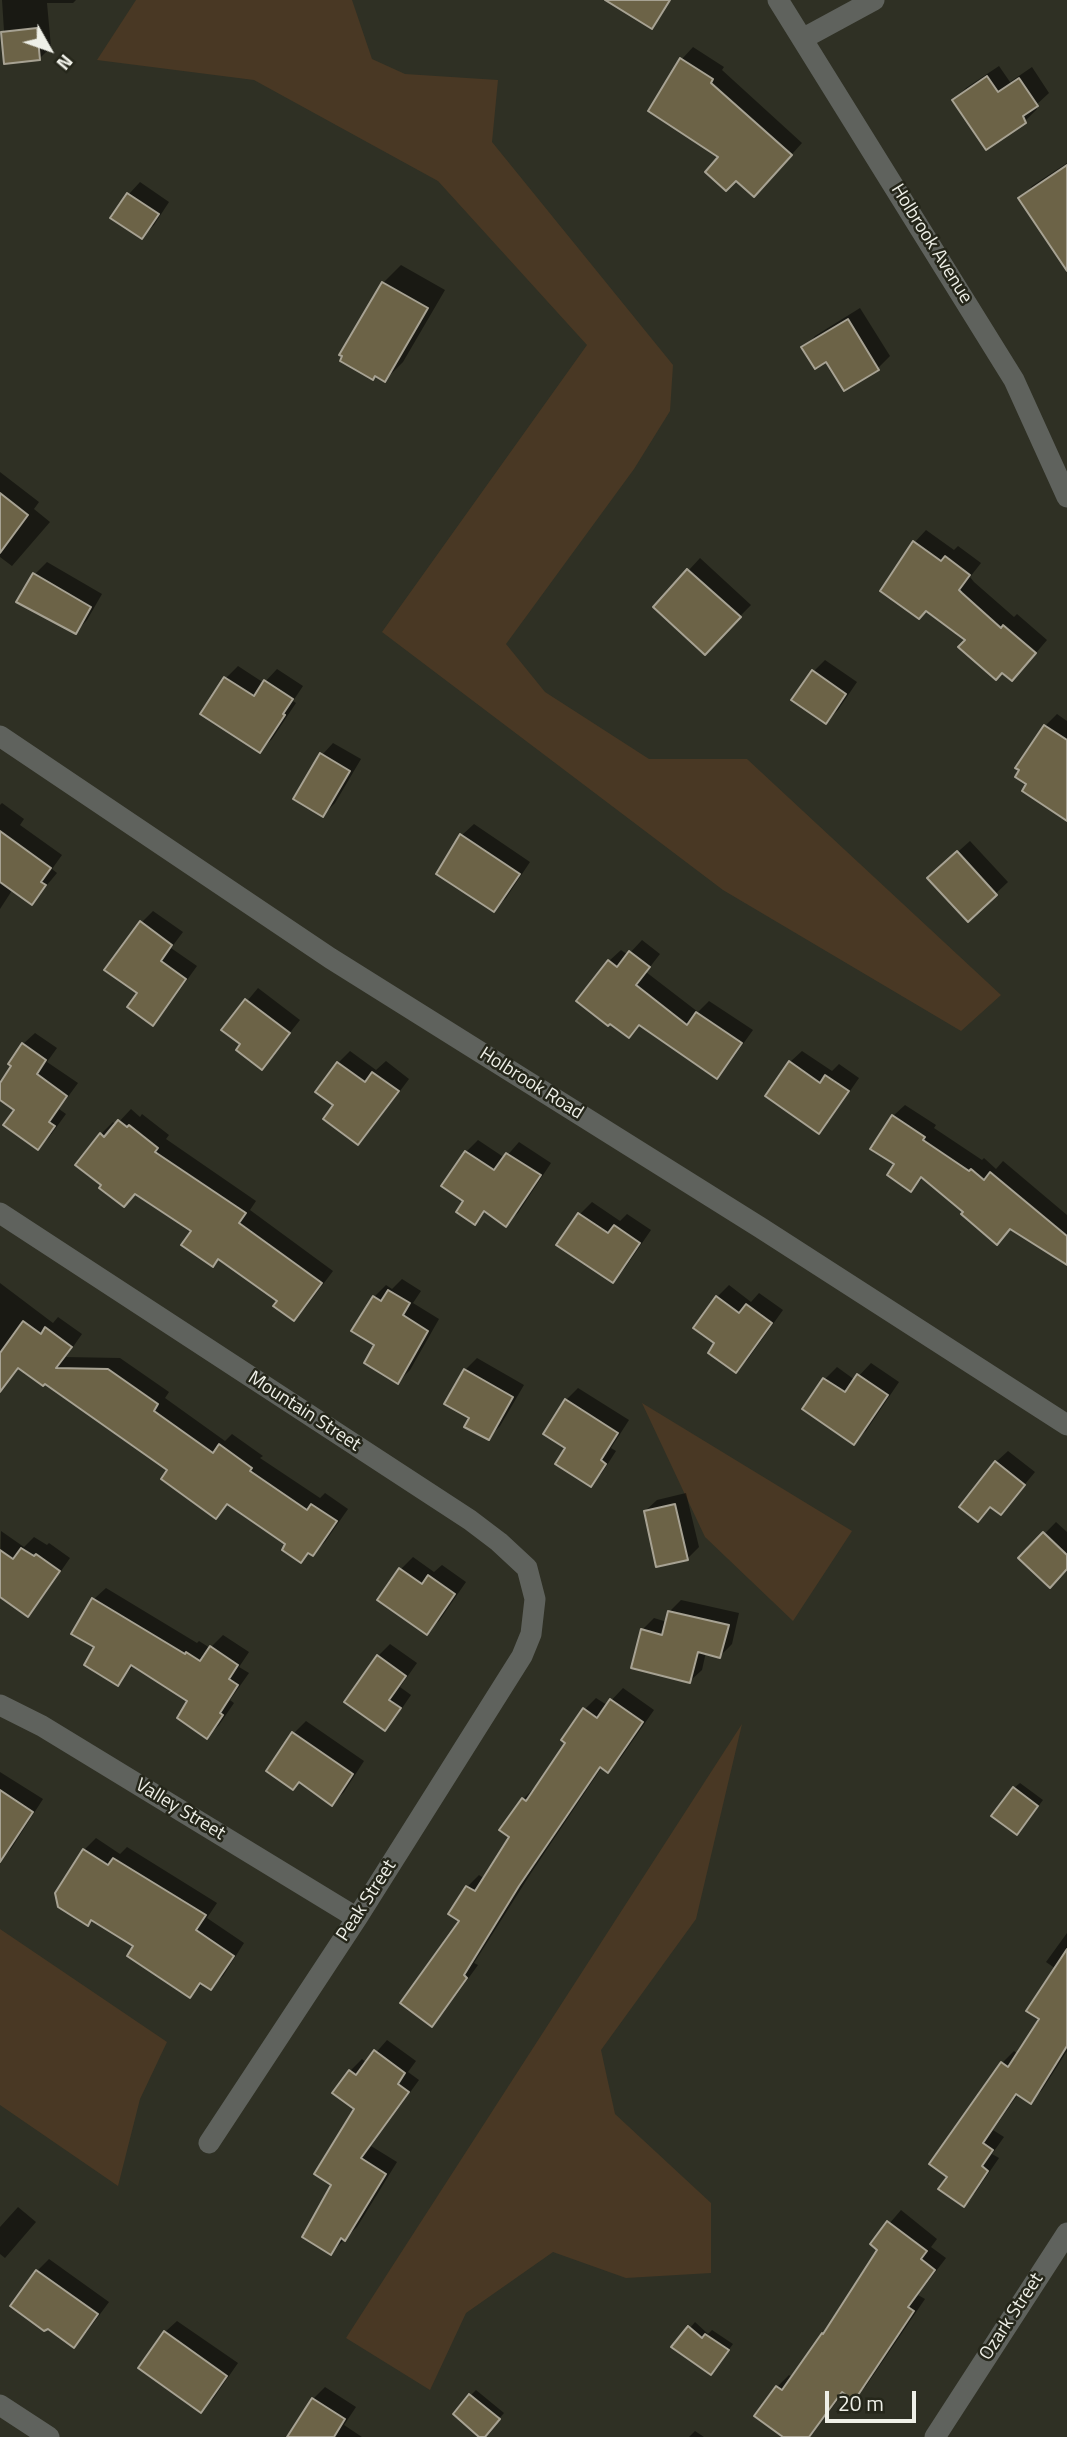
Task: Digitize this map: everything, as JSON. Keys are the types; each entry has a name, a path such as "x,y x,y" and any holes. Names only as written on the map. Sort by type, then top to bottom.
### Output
{"street":[{"name":"Holbrook Avenue","path":"778,0 1014,380 1067,497"},
{"path":"804,38 874,0"},
{"name":"Holbrook Road","path":"0,736 330,958 761,1228 1067,1425"},
{"name":"Mountain Street","path":"0,1213 470,1520 499,1542 527,1568 535,1599 531,1634 522,1657"},
{"name":"Peak Street","path":"209,2143 357,1918 522,1657"},
{"name":"Valley Street","path":"0,1705 42,1726 357,1918"},
{"name":"Ozark Street","path":"934,2437 1067,2233"},
{"path":"0,2405 50,2437"}],"shaded area":[{"path":"136,0 352,0 372,59 405,74 498,80 492,142 673,365 670,411 634,469 506,644 545,692 649,759 747,759 1001,995 961,1031 723,890 382,632 587,345 438,181 254,80 97,60"},
{"path":"642,1403 852,1531 793,1621 705,1537"},
{"path":"742,1724 696,1919 601,2050 615,2114 711,2203 711,2273 626,2278 553,2252 466,2313 430,2390 346,2338"},
{"path":"0,1929 167,2042 140,2099 118,2186 0,2105"}],"building":[{"path":"605,0 670,0 652,29"},
{"path":"37,28 40,60 4,64 1,32"},
{"path":"680,58 713,79 711,83 792,155 754,197 736,181 726,191 705,172 718,157 648,111"},
{"path":"987,76 998,92 1019,78 1038,106 1023,116 1026,123 986,150 952,100"},
{"path":"1067,165 1067,271 1018,198"},
{"path":"127,193 159,214 142,239 110,218"},
{"path":"382,282 428,308 385,382 375,376 373,380 340,361 342,356 339,355"},
{"path":"848,319 879,370 844,391 826,362 815,369 801,347"},
{"path":"0,493 28,515 0,553"},
{"path":"913,541 941,561 945,556 970,575 959,590 1001,628 1003,625 1036,653 1012,681 1002,673 996,680 958,647 965,640 926,611 919,619 880,591"},
{"path":"687,569 741,617 705,655 653,607"},
{"path":"33,573 91,607 76,634 16,602"},
{"path":"812,670 846,694 826,724 791,700"},
{"path":"224,677 254,696 264,680 293,699 260,753 200,714"},
{"path":"1044,725 1067,740 1067,821 1022,791 1026,784 1015,777 1019,770 1015,768"},
{"path":"320,753 350,771 323,817 293,799"},
{"path":"0,831 51,868 41,882 46,885 32,905 0,882"},
{"path":"460,834 520,874 494,912 436,874"},
{"path":"957,851 997,895 968,922 927,878"},
{"path":"140,921 172,945 161,961 186,979 153,1026 127,1007 137,993 104,970"},
{"path":"629,951 650,967 636,985 687,1025 696,1012 742,1043 717,1079 639,1025 629,1038 610,1024 608,1026 576,1001 608,960 617,967"},
{"path":"245,999 290,1033 262,1070 236,1050 240,1044 221,1030"},
{"path":"22,1043 46,1060 37,1074 67,1096 49,1122 55,1126 38,1150 3,1125 14,1110 0,1100 0,1083 11,1066 8,1064"},
{"path":"789,1061 820,1083 825,1075 849,1091 819,1134 765,1096"},
{"path":"337,1062 365,1082 372,1072 399,1091 358,1145 323,1119 333,1105 315,1092"},
{"path":"892,1115 925,1137 923,1140 984,1180 990,1172 1067,1236 1067,1265 1010,1229 997,1245 921,1177 911,1192 887,1175 894,1164 870,1149"},
{"path":"118,1120 127,1127 129,1125 158,1148 155,1152 246,1213 239,1223 322,1283 294,1321 273,1306 277,1301 218,1259 213,1267 181,1245 191,1231 135,1194 124,1207 75,1165 100,1133 104,1137"},
{"path":"465,1151 494,1170 506,1153 541,1175 506,1227 484,1211 475,1225 456,1212 463,1201 441,1186"},
{"path":"578,1213 608,1233 614,1225 640,1243 613,1283 556,1245"},
{"path":"388,1290 410,1303 403,1315 428,1331 398,1384 364,1363 374,1345 351,1331 373,1296 381,1301"},
{"path":"716,1296 739,1313 746,1304 772,1323 736,1373 708,1353 714,1343 693,1328"},
{"path":"23,1321 41,1334 45,1327 72,1347 56,1368 108,1369 158,1404 154,1411 213,1453 219,1444 252,1468 250,1471 307,1510 311,1504 337,1521 313,1556 308,1553 301,1563 282,1550 285,1544 227,1504 216,1519 161,1479 167,1470 18,1368 0,1392 0,1353"},
{"path":"464,1369 513,1397 489,1440 464,1427 469,1418 444,1404"},
{"path":"857,1374 888,1395 854,1445 802,1409 823,1378 845,1392"},
{"path":"565,1399 618,1433 601,1460 606,1464 591,1487 555,1464 565,1448 543,1434"},
{"path":"995,1461 1025,1485 1001,1515 990,1507 978,1522 959,1507"},
{"path":"675,1504 688,1560 656,1567 644,1511"},
{"path":"1043,1532 1067,1555 1067,1569 1050,1588 1018,1558"},
{"path":"21,1548 34,1556 36,1554 60,1571 28,1617 0,1597 0,1550 13,1559"},
{"path":"399,1568 422,1584 428,1575 455,1594 427,1635 377,1600"},
{"path":"92,1598 200,1661 210,1646 238,1665 229,1679 238,1685 207,1739 177,1718 187,1701 131,1665 118,1686 84,1665 94,1647 71,1634"},
{"path":"668,1611 729,1625 720,1658 698,1652 690,1683 631,1668 641,1629 662,1635"},
{"path":"377,1655 406,1676 389,1700 401,1708 385,1731 344,1702"},
{"path":"610,1699 643,1722 608,1773 600,1767 519,1886 464,1975 467,1978 432,2027 400,2003 459,1921 448,1914 466,1886 475,1891 509,1837 499,1830 522,1798 526,1801 565,1743 561,1740 583,1708 597,1718"},
{"path":"292,1732 353,1774 332,1806 299,1782 293,1790 266,1771"},
{"path":"1013,1787 1038,1806 1017,1835 991,1816"},
{"path":"0,1790 33,1812 0,1862"},
{"path":"83,1849 108,1865 113,1858 206,1915 196,1930 234,1956 211,1990 200,1983 190,1998 127,1956 133,1946 91,1920 88,1926 58,1907 55,1893"},
{"path":"1067,1949 1067,2046 1031,2104 1016,2094 983,2143 993,2150 982,2166 988,2171 964,2207 938,2189 947,2177 929,2164 1001,2062 1008,2067 1039,2019 1026,2011"},
{"path":"374,2050 405,2073 398,2084 409,2092 361,2158 386,2174 345,2241 341,2238 331,2255 302,2237 331,2185 314,2174 354,2109 332,2093 349,2070 356,2075"},
{"path":"887,2221 927,2251 921,2259 935,2270 908,2307 914,2311 854,2401 842,2392 809,2437 783,2437 754,2416 776,2386 782,2390 823,2334 877,2250 870,2244"},
{"path":"36,2270 98,2314 74,2348 48,2329 44,2331 10,2306"},
{"path":"688,2326 702,2338 705,2334 729,2350 711,2375 671,2347"},
{"path":"164,2331 227,2376 201,2413 138,2368"},
{"path":"469,2394 500,2419 485,2437 479,2437 453,2414"},
{"path":"312,2398 345,2419 334,2437 287,2437"}]}
